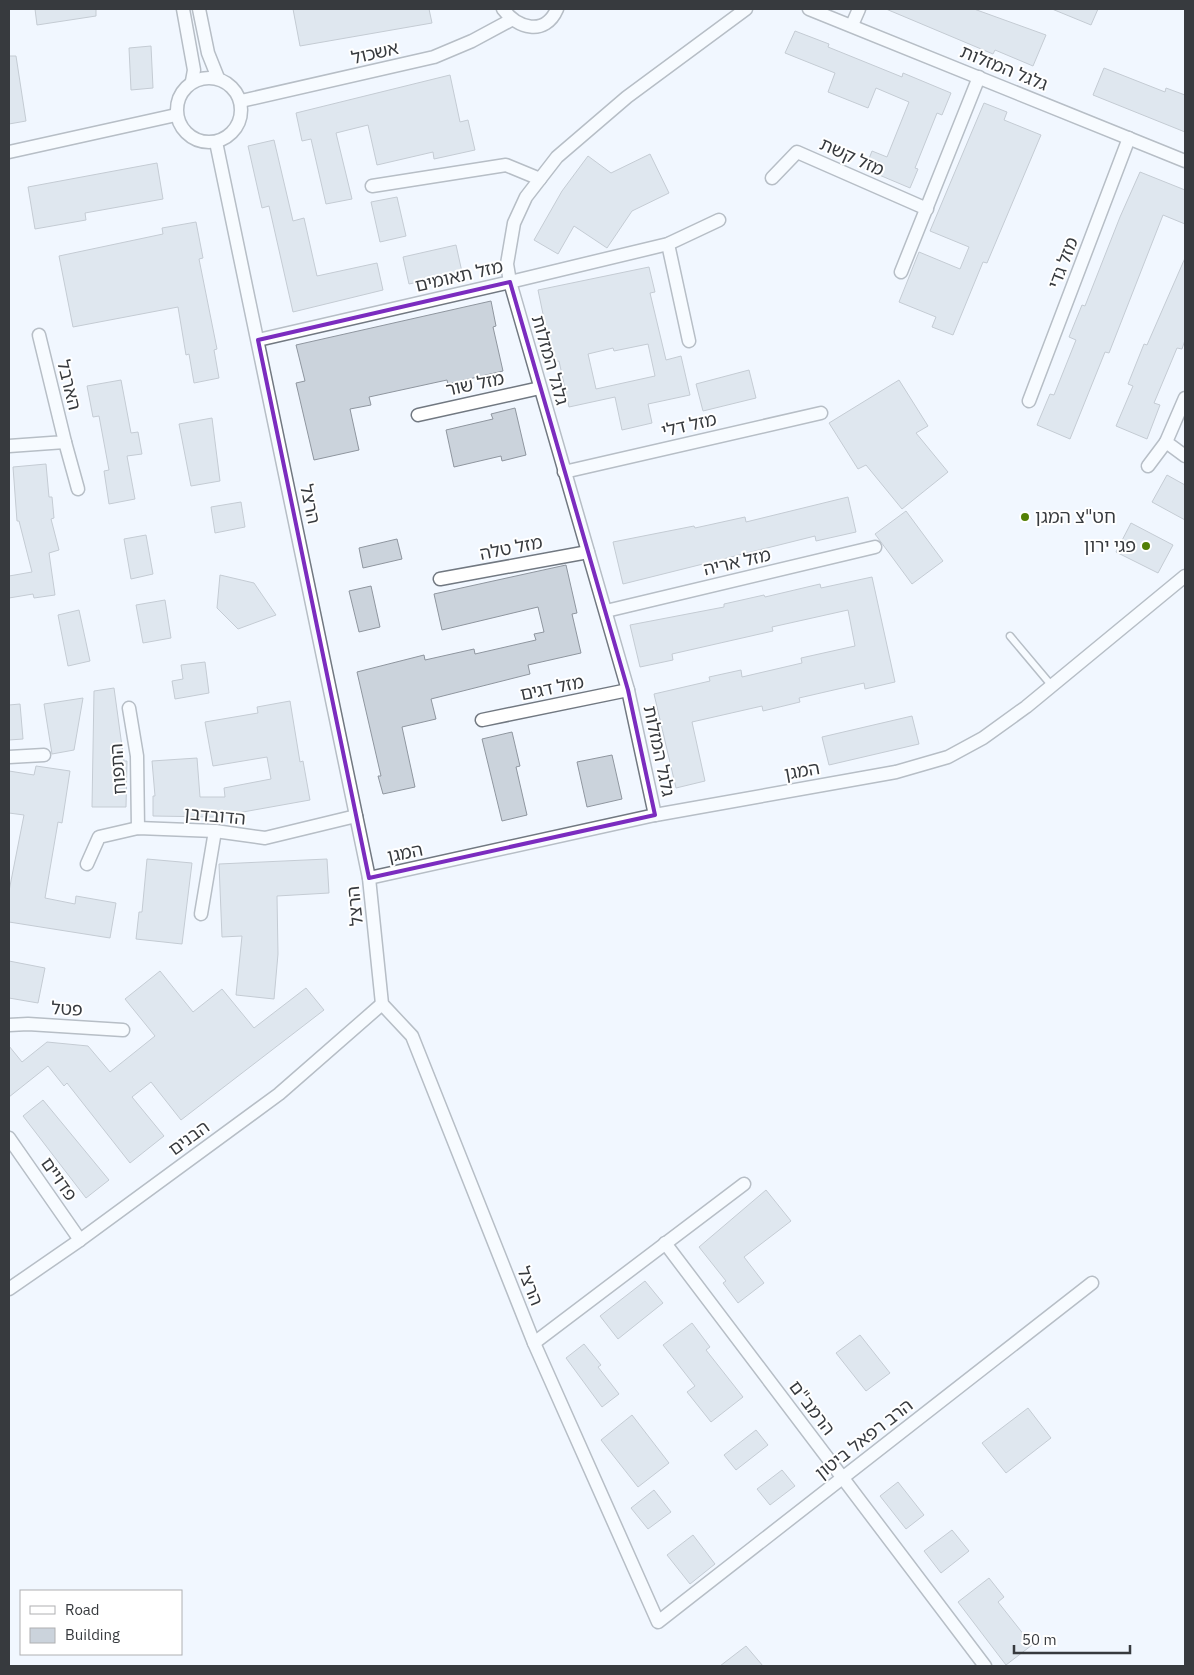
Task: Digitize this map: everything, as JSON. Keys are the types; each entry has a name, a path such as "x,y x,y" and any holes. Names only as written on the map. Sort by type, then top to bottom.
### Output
{"street":[{"path":"183,9 194,70 192,81"},
{"path":"199,9 208,53 218,78"},
{"path":"503,9 511,20 520,25 531,27 542,24 551,18 557,9"},
{"name":"גלגל המזלות","path":"655,815 628,690 540,388 510,282 507,264 514,223 526,196 557,157 627,97 746,9"},
{"name":"גלגל המזלות","path":"809,9 1185,161"},
{"path":"852,25 859,9"},
{"name":"אשכול","path":"240,101 434,57 472,41 511,20"},
{"path":"901,272 979,77"},
{"path":"203,78 218,78 228,83 236,91 240,101 240,119 235,129 227,137 216,142 197,140 188,135 180,126 176,115 178,98 184,88 192,81 203,78"},
{"path":"9,152 176,115"},
{"name":"מזל גדי","path":"1029,401 1129,138"},
{"name":"הרצל","path":"216,142 370,878 382,1004 412,1036 534,1343 658,1622"},
{"name":"מזל קשת","path":"772,178 796,152 926,209"},
{"path":"372,186 506,165 540,179"},
{"name":"מזל תאומים","path":"258,340 668,244 718,220"},
{"path":"668,244 688,341"},
{"name":"הארבל","path":"39,335 78,489"},
{"name":"מזל שור","path":"418,415 540,388"},
{"path":"1148,466 1166,442 1185,398"},
{"name":"מזל דלי","path":"564,472 821,413"},
{"path":"9,446 65,442"},
{"path":"1166,442 1185,456"},
{"name":"מזל אריה","path":"606,611 875,547"},
{"name":"מזל טלה","path":"440,579 588,552"},
{"name":"המגן","path":"370,878 655,815 896,772 948,756 983,738 1026,708 1185,576"},
{"name":"מזל דגים","path":"482,720 628,690"},
{"name":"התפוח","path":"129,708 137,756 138,828"},
{"path":"9,757 44,755"},
{"name":"הדובדבן","path":"87,864 99,837 138,828 215,831 265,838 356,816"},
{"path":"201,914 215,831"},
{"name":"הבנים","path":"9,1289 80,1240 280,1094 382,1004"},
{"name":"פטל","path":"9,1025 28,1024 123,1030"},
{"name":"פדויים","path":"9,1138 80,1240"},
{"path":"534,1343 744,1184"},
{"name":"הרמב\"ם","path":"665,1243 985,1666"},
{"name":"הרב רפאל ביטון","path":"658,1622 1092,1283"}],"lane":[{"path":"1010,636 1052,686"}],"highlighted area":[{"path":"510,282 628,690 655,815 369,878 258,340"}],"building":[{"path":"35,9 96,9 96,16 37,25"},
{"path":"293,9 429,9 432,23 300,46"},
{"path":"886,9 974,9 1046,35 1033,66 995,50 993,54"},
{"path":"1052,9 1098,9 1091,25"},
{"path":"795,31 829,44 828,47 902,77 903,73 951,93 942,115 937,113 915,168 918,169 910,188 865,169 872,151 887,157 909,102 876,88 868,108 828,92 835,73 785,53"},
{"path":"151,46 153,88 131,90 129,48"},
{"path":"9,56 16,56 26,121 9,124"},
{"path":"1104,68 1165,92 1166,88 1185,95 1185,132 1093,95"},
{"path":"450,75 460,122 468,120 475,150 434,159 433,152 377,165 368,125 336,133 352,199 326,204 311,139 302,141 296,113"},
{"path":"984,103 1007,112 1004,120 1041,135 987,263 983,262 953,335 932,327 936,317 899,302 919,252 960,269 969,247 930,231"},
{"path":"274,140 293,221 304,218 317,276 377,263 383,290 293,312 269,206 262,208 248,146"},
{"path":"650,154 669,193 632,211 607,248 574,226 558,254 534,240 562,191 588,156 611,173"},
{"path":"157,163 163,199 85,213 86,220 35,229 28,187"},
{"path":"1140,172 1185,190 1185,224 1163,215 1109,353 1105,352 1070,439 1037,425 1050,394 1054,395 1076,340 1069,337 1082,305 1085,306"},
{"path":"397,197 406,236 380,242 371,202"},
{"path":"196,222 203,258 199,259 217,349 214,350 219,378 194,383 189,354 186,355 178,307 73,327 59,256 163,234 162,228"},
{"path":"456,245 462,272 409,284 403,257"},
{"path":"1185,258 1185,340 1182,349 1177,348 1154,403 1160,405 1147,439 1116,426 1133,386 1128,384 1144,344 1147,345"},
{"path":"649,267 655,292 650,293 666,360 681,356 690,395 648,404 652,423 622,430 615,397 569,407 559,361 553,362 538,290","holes":["648,344 655,376 596,389 588,354 613,348 614,351"]},
{"path":"491,301 496,326 493,327 503,371 448,384 447,380 369,397 371,405 350,409 359,450 314,460 296,383 305,381 296,345"},
{"path":"749,370 756,398 703,411 696,384"},
{"path":"121,380 131,433 138,432 142,454 127,456 135,499 109,504 104,471 109,470 99,416 93,417 87,386"},
{"path":"899,380 928,426 916,433 948,472 902,509 866,465 858,469 829,423"},
{"path":"515,408 526,455 502,461 501,456 454,467 446,430 493,419 491,414"},
{"path":"212,418 220,481 191,486 179,424"},
{"path":"46,464 49,497 52,497 54,518 51,519 59,550 49,553 55,595 34,598 33,594 9,598 9,576 32,572 19,521 17,521 13,467"},
{"path":"1167,475 1185,485 1185,520 1152,502"},
{"path":"848,497 856,532 816,541 815,536 623,584 613,542 694,526 695,528 745,517 746,522"},
{"path":"241,502 245,527 215,533 211,507"},
{"path":"906,511 943,561 912,584 875,534"},
{"path":"1131,523 1173,545 1158,573 1116,552"},
{"path":"146,535 153,574 131,579 124,539"},
{"path":"397,539 402,559 363,568 359,548"},
{"path":"566,565 577,613 572,614 581,653 528,665 530,674 431,699 436,719 402,727 415,787 383,794 378,776 381,776 357,672 424,655 425,660 474,649 475,654 536,640 534,634 544,632 538,607 442,630 434,594"},
{"path":"220,575 254,583 276,615 238,629 217,608"},
{"path":"872,577 895,682 865,689 864,683 799,698 800,702 763,711 762,706 692,722 705,781 676,788 654,694 710,681 709,677 741,670 742,677 802,663 801,658 855,646 848,610 772,627 773,631 672,654 673,660 640,667 630,625 724,607 724,604 764,595 765,597 820,584 821,588"},
{"path":"371,586 380,627 359,632 349,591"},
{"path":"165,600 171,638 143,643 136,605"},
{"path":"79,610 90,661 68,666 58,615"},
{"path":"205,662 209,693 175,699 172,681 183,679 181,665"},
{"path":"114,688 124,761 127,761 126,807 92,807 94,691"},
{"path":"83,698 74,750 52,754 44,704"},
{"path":"290,701 300,762 303,761 310,800 215,817 153,816 153,796 155,796 152,761 197,758 200,797 225,797 224,788 271,779 267,757 213,766 205,722 258,713 257,707"},
{"path":"20,704 23,739 9,740 9,705"},
{"path":"912,716 919,744 829,765 822,737"},
{"path":"512,732 520,766 516,767 527,815 502,821 482,739"},
{"path":"612,755 622,799 587,807 577,762"},
{"path":"36,766 70,771 62,823 58,822 45,898 75,904 76,896 116,903 110,938 9,922 9,891 24,815 9,813 9,771 34,775"},
{"path":"147,859 192,863 182,944 136,939 139,912 142,912"},
{"path":"327,859 329,893 277,896 278,954 274,999 236,995 242,936 222,937 219,864"},
{"path":"9,961 45,968 38,1003 9,998"},
{"path":"160,971 193,1012 222,989 254,1028 306,988 324,1010 181,1120 151,1082 132,1097 164,1136 130,1163 67,1083 64,1086 48,1066 9,1097 9,1046 22,1062 47,1042 88,1046 110,1072 155,1036 125,999"},
{"path":"43,1100 109,1180 86,1198 23,1116"},
{"path":"766,1190 791,1221 744,1257 764,1283 738,1303 723,1283 726,1281 699,1247"},
{"path":"645,1281 663,1303 618,1339 600,1316"},
{"path":"692,1323 710,1347 706,1350 743,1397 711,1422 687,1392 695,1386 663,1345"},
{"path":"860,1335 890,1373 866,1391 836,1353"},
{"path":"584,1344 601,1365 598,1367 619,1394 602,1407 566,1358"},
{"path":"1028,1408 1051,1438 1006,1473 982,1443"},
{"path":"632,1415 669,1463 638,1487 601,1440"},
{"path":"756,1430 768,1445 736,1470 724,1455"},
{"path":"782,1470 795,1486 770,1505 757,1489"},
{"path":"898,1482 924,1515 906,1529 880,1496"},
{"path":"654,1490 671,1512 648,1529 631,1508"},
{"path":"952,1530 969,1551 941,1573 924,1551"},
{"path":"693,1535 715,1564 690,1584 667,1555"},
{"path":"989,1578 1004,1597 998,1602 1032,1645 1006,1665 958,1602"},
{"path":"746,1646 763,1666 720,1666"}],"place":[{"name":"חט\"צ המגן","path":"1025,517"},
{"name":"פגי ירון","path":"1146,546"}]}
